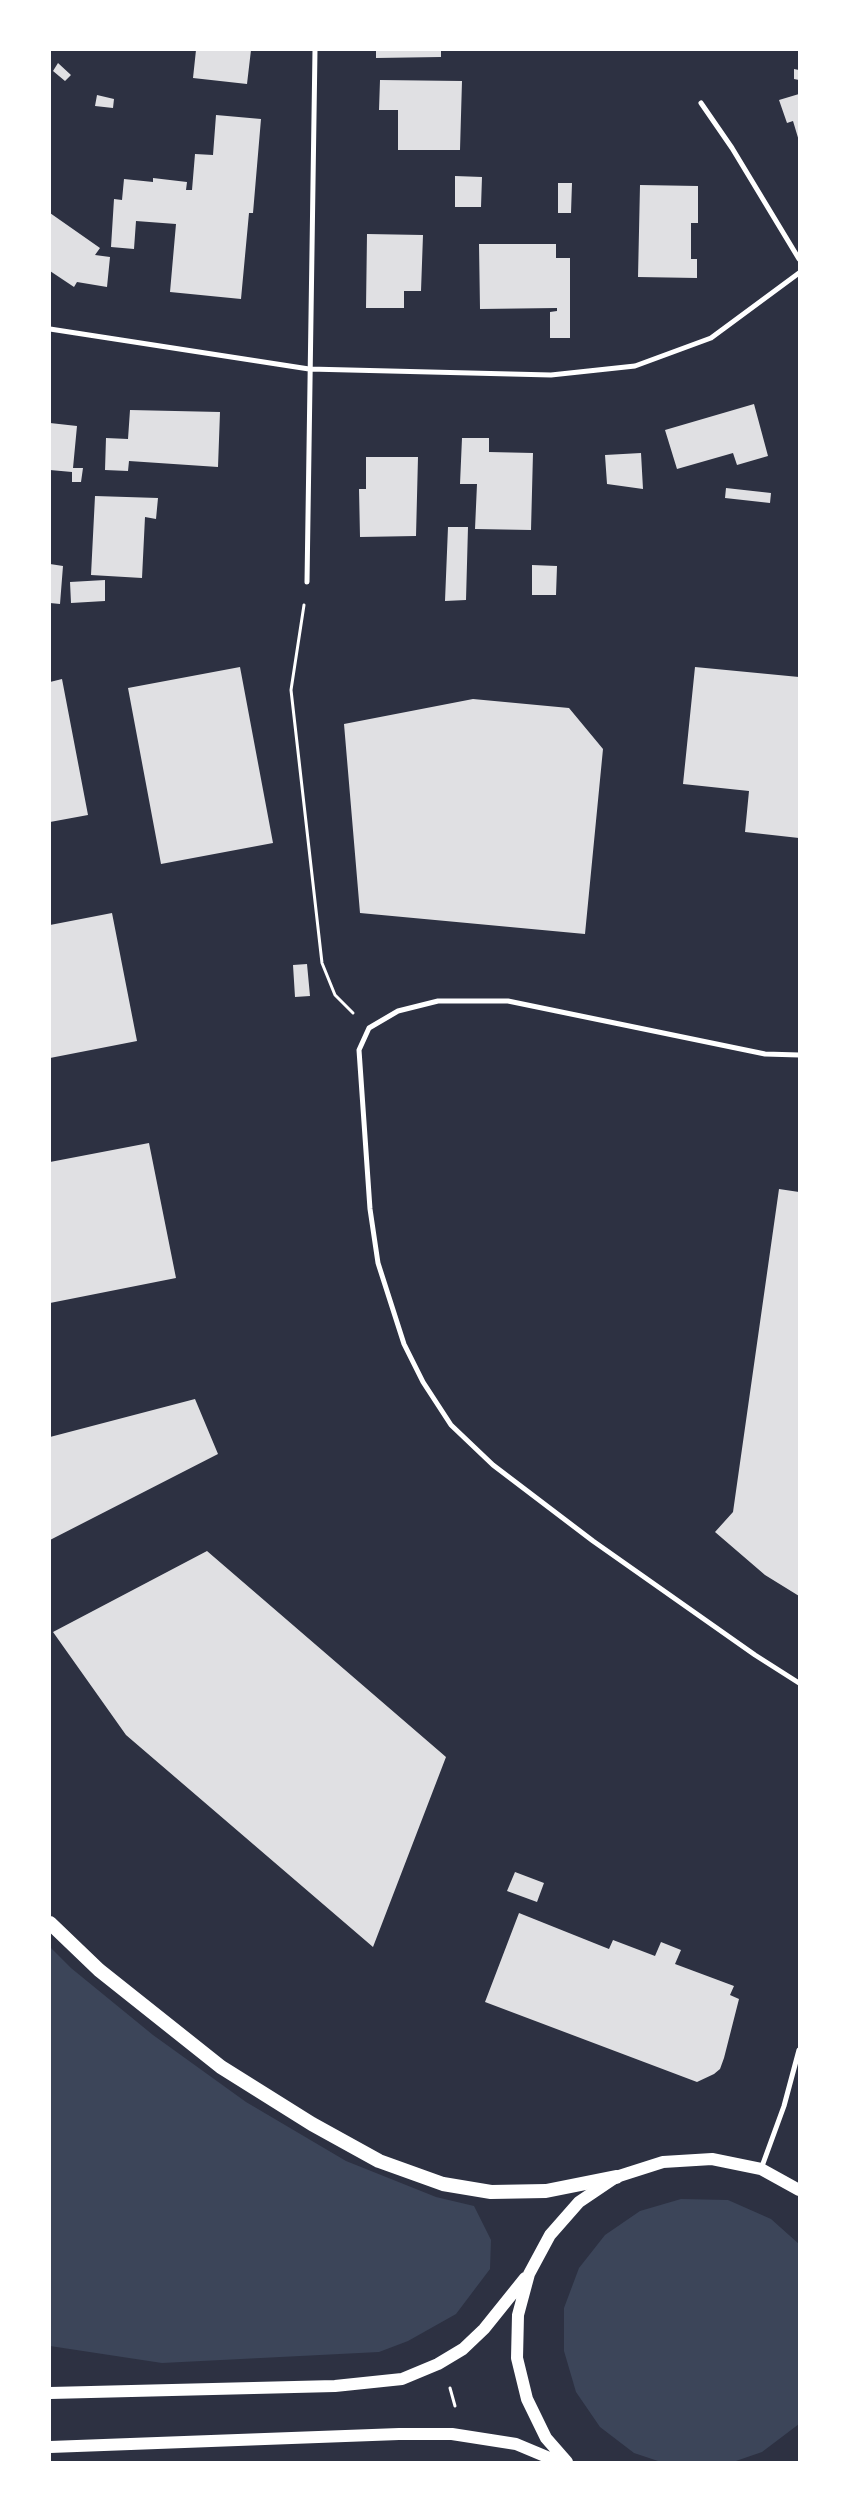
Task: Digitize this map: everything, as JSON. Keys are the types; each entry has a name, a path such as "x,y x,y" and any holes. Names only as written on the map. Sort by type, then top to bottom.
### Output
{"highway":[{"path":"50,1923 99,1970 221,2067 312,2124 379,2161 443,2184 491,2192 546,2191 616,2178"}],"main road":[{"path":"50,2393 335,2386 402,2379 438,2364 463,2349 484,2330 528,2274 550,2235 579,2202 616,2178 663,2162 712,2159 761,2169 799,2190"},
{"path":"528,2274 518,2316 517,2358 527,2399 546,2438 567,2462"},
{"path":"50,2447 373,2435 452,2434 516,2444 559,2462"}],"street":[{"path":"307,582 315,50"},
{"path":"701,103 732,148 799,259"},
{"path":"50,329 309,369 551,375 635,366 711,338 799,273"},
{"path":"799,1055 765,1054 508,1001 438,1001 398,1011 369,1028 358,1050 370,1209 378,1263 404,1344 423,1382 451,1425 493,1465 601,1547 755,1655 799,1683"},
{"path":"761,2169 784,2106 799,2050"}],"path":[{"path":"307,582 290,690 322,964 335,995 369,1028"},
{"path":"438,2364 449,2383 455,2407 452,2434"}],"shaded area":[{"path":"50,1947 71,1968 153,2035 246,2102 346,2161 436,2197 474,2206 491,2240 490,2269 456,2314 408,2341 379,2352 162,2363 50,2346"},
{"path":"681,2199 728,2200 771,2219 799,2244 799,2424 762,2452 733,2462 661,2462 634,2453 600,2427 576,2392 564,2351 564,2308 579,2268 605,2235 640,2211"}],"building":[{"path":"196,50 251,50 247,84 193,78"},
{"path":"376,50 441,50 441,57 376,58"},
{"path":"58,63 71,75 65,81 53,71"},
{"path":"794,69 799,70 799,80 794,79"},
{"path":"380,80 462,81 460,150 398,150 398,110 379,110"},
{"path":"799,94 799,141 793,121 787,123 779,100"},
{"path":"97,95 114,99 113,108 95,106"},
{"path":"216,115 261,119 253,213 249,213 241,299 170,292 176,224 136,221 134,249 111,247 114,199 122,200 124,179 153,182 153,178 187,182 186,190 192,190 195,154 213,155"},
{"path":"455,176 482,177 481,207 455,207"},
{"path":"558,183 572,183 571,213 558,213"},
{"path":"640,185 698,186 698,223 691,223 691,259 697,259 697,278 638,277"},
{"path":"50,213 100,248 95,255 110,257 107,287 77,282 74,287 50,271"},
{"path":"367,234 423,235 421,291 404,291 404,308 366,308"},
{"path":"479,244 556,244 556,258 570,258 570,338 550,338 550,312 557,311 557,308 480,309"},
{"path":"754,404 768,456 737,465 733,453 677,469 665,430"},
{"path":"130,410 220,412 218,467 129,461 128,471 105,470 106,438 128,439"},
{"path":"50,423 77,426 73,468 83,468 81,482 72,482 72,472 50,470"},
{"path":"462,438 489,438 489,452 533,453 531,530 475,529 477,484 460,484"},
{"path":"641,453 643,489 607,484 605,455"},
{"path":"366,457 418,457 416,536 360,537 359,489 366,489"},
{"path":"726,488 771,493 770,503 725,498"},
{"path":"95,496 158,498 156,519 145,517 142,578 91,575"},
{"path":"448,527 468,527 466,600 445,601"},
{"path":"50,564 63,566 60,604 50,603"},
{"path":"532,565 557,566 556,595 532,595"},
{"path":"105,580 105,601 71,603 70,582"},
{"path":"240,667 273,843 161,864 128,688"},
{"path":"695,667 799,677 799,838 745,832 749,791 683,784"},
{"path":"62,679 88,815 50,822 50,682"},
{"path":"473,699 569,708 603,749 585,934 360,913 344,724"},
{"path":"112,913 137,1041 50,1058 50,925"},
{"path":"307,964 310,996 295,997 293,965"},
{"path":"149,1143 176,1278 50,1303 50,1162"},
{"path":"779,1189 799,1192 799,1596 765,1575 715,1532 733,1512"},
{"path":"195,1399 218,1454 50,1540 50,1437"},
{"path":"207,1551 446,1757 373,1947 126,1735 53,1632"},
{"path":"515,1872 544,1883 537,1902 507,1891"},
{"path":"519,1913 609,1949 613,1940 655,1956 661,1942 681,1950 675,1964 734,1986 730,1995 739,1999 720,2069 697,2082 485,2002"}]}
